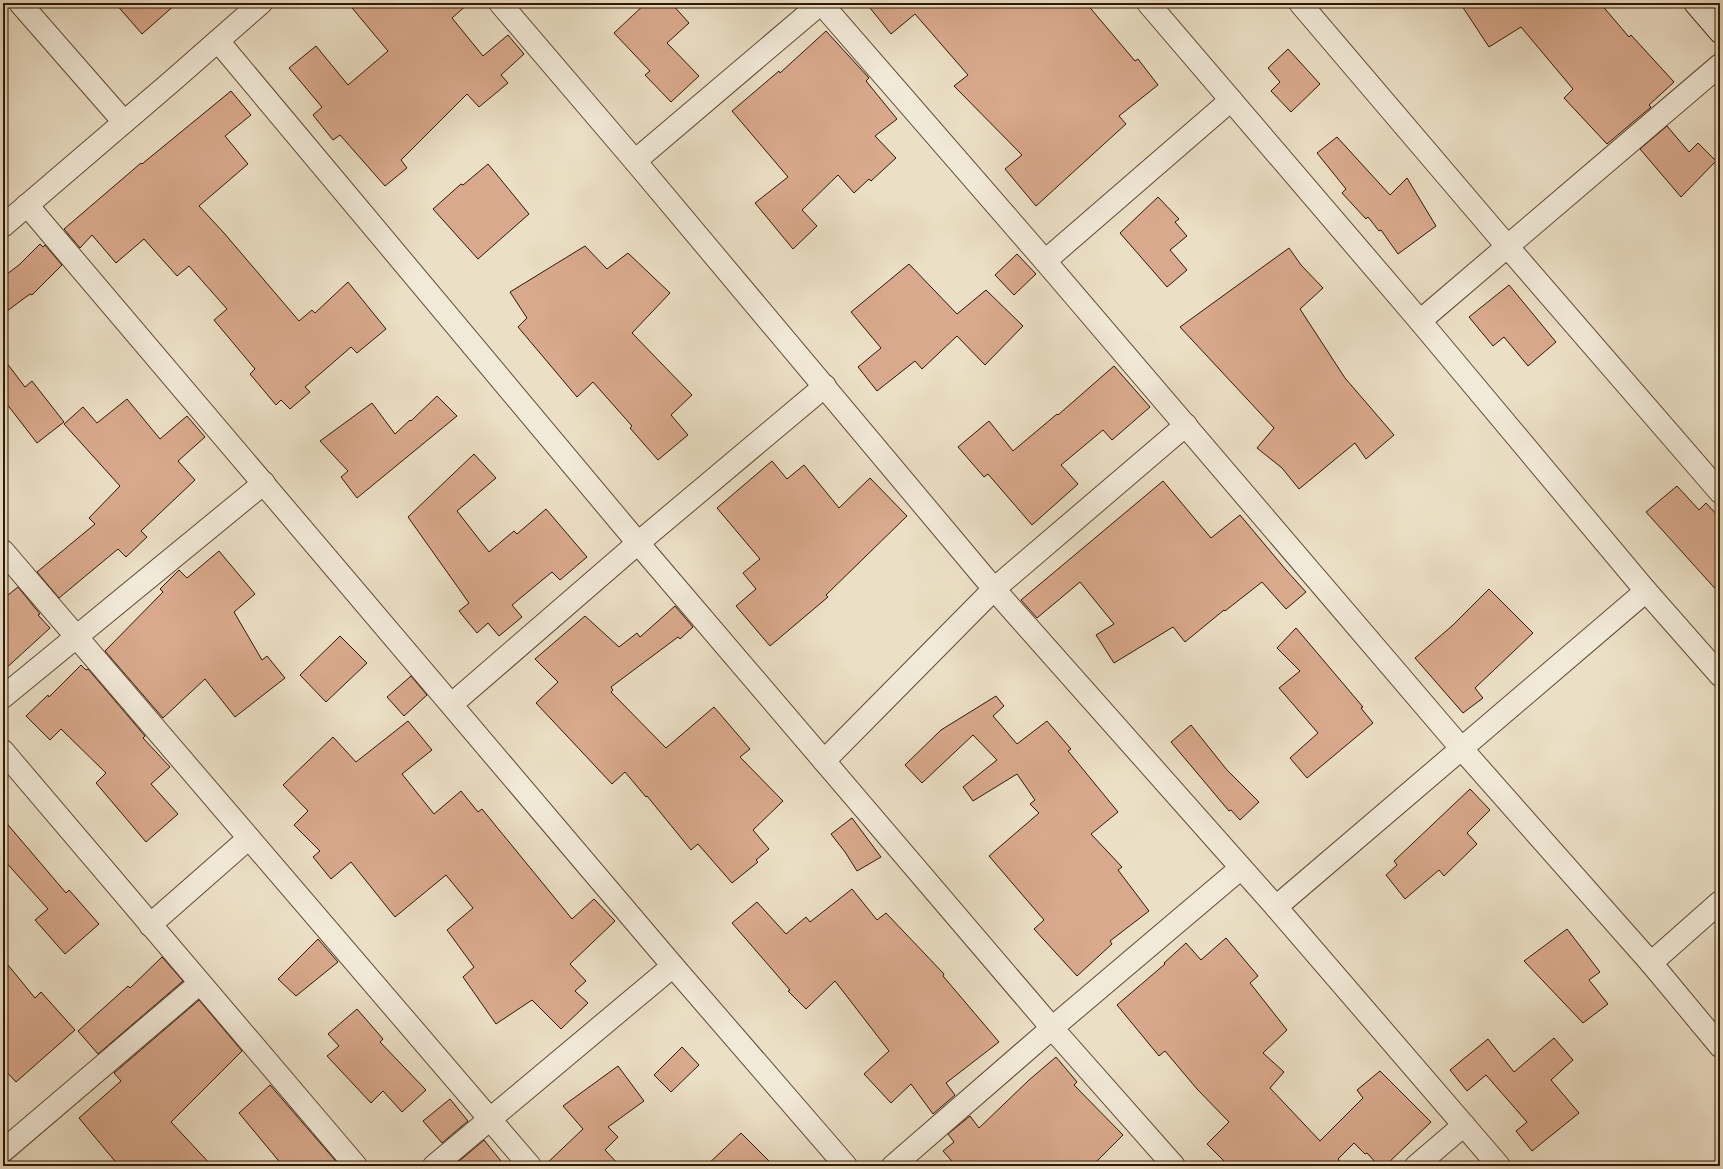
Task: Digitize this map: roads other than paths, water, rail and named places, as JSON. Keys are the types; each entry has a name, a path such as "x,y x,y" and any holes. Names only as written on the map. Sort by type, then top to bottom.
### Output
{"street":[{"path":"20,3 124,122"},
{"path":"3,226 261,3"},
{"path":"500,3 825,386 994,589 1276,907 1499,1166"},
{"path":"635,161 821,3 1046,261 1461,748 1651,962 1720,1046"},
{"path":"1148,3 1420,321 1646,591 1720,674"},
{"path":"1300,3 1507,246 1720,492"},
{"path":"1695,3 1720,32"},
{"path":"218,40 638,542 1052,1028 1174,1166"},
{"path":"1420,321 1720,65"},
{"path":"1046,261 1231,100"},
{"path":"27,205 264,482 673,966 846,1166"},
{"path":"452,704 638,542 825,386"},
{"path":"824,761 994,589 1186,425"},
{"path":"3,697 264,482"},
{"path":"3,551 530,1166"},
{"path":"1276,907 1646,591"},
{"path":"3,751 356,1166"},
{"path":"150,925 249,838"},
{"path":"893,1166 1052,1028 1241,868"},
{"path":"1651,962 1720,902"},
{"path":"434,1166 673,966"},
{"path":"3,1151 200,983"},
{"path":"1416,1166 1464,1125"},
{"path":"3,1161 8,1166"}]}
